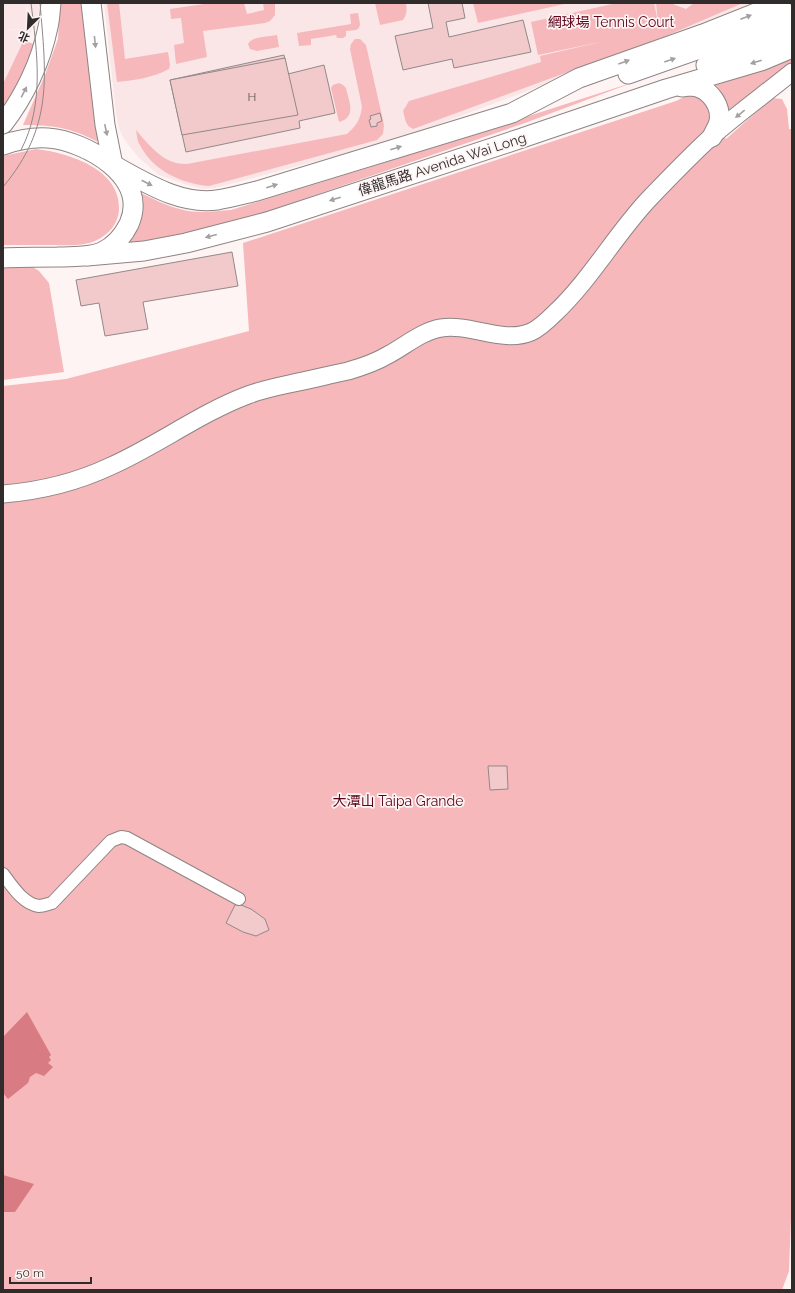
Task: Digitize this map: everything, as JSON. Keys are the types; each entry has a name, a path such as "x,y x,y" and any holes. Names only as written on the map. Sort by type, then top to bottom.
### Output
{"main road":[{"path":"3,124 19,101 31,79 46,36 51,3"},
{"path":"91,3 104,118 112,165"},
{"name":"偉龍馬路 Avenida Wai Long","path":"112,165 162,191 183,198 216,200 256,191 512,113 579,78 703,34 781,3"},
{"path":"512,113 704,48 773,23 792,14"},
{"path":"519,139 792,32"},
{"name":"偉龍馬路 Avenida Wai Long","path":"86,256 144,252 186,243 267,222 666,89 761,61 792,48"},
{"path":"666,89 691,86 708,92 718,107 719,116 718,125 712,136"},
{"path":"3,145 31,138 48,138 84,148 112,165 123,176 130,190 133,204 131,220 124,233 114,245 101,252 86,256 3,258"}],"street":[{"path":"3,494 44,488 70,482 87,476 112,466 228,404 248,395 360,367 387,356 432,330 455,328 502,335 523,335 531,332 545,322 570,299 625,226 661,186 712,136 792,72"},
{"path":"3,874 25,900 41,906 52,903 111,841 121,837 127,838 238,899"}],"shaded area":[{"path":"3,3 38,3 39,9 36,28 3,30"},
{"path":"104,3 764,3 396,140 215,188 203,189 159,175 138,157 124,139 119,128 116,114"},
{"path":"32,29 21,57 3,94 3,30"},
{"path":"27,1012 51,1055 49,1057 51,1060 48,1063 53,1067 44,1076 36,1073 30,1077 28,1083 8,1099 3,1093 3,1037"},
{"path":"3,1175 34,1184 15,1212 3,1212"}],"green space":[{"path":"60,3 81,3 97,135 100,143 63,128 23,125 45,75 58,39"},
{"path":"107,3 119,3 125,59 168,52 170,65 169,69 150,77 117,82"},
{"path":"211,3 244,3 247,14 264,10 263,3 275,3 275,15 270,21 265,23 203,31 207,57 176,64 174,45 184,43 181,18 171,19 170,9"},
{"path":"375,3 406,3 407,10 403,20 380,25"},
{"path":"473,3 569,3 478,23"},
{"name":"網球場 Tennis Court","path":"617,3 654,3 658,22 656,3 670,3 686,9 694,3 743,3 666,36 413,129 408,126 403,111 409,101 541,62 540,56 605,41 538,55 531,22"},
{"path":"358,13 360,24 359,28 356,30 346,31 346,36 343,38 337,38 336,35 311,39 311,45 299,46 297,33 351,24 350,14"},
{"path":"277,35 279,47 257,51 250,49 248,44 250,41 261,37"},
{"path":"355,39 360,39 366,45 384,125 383,134 377,140 209,186 199,185 178,179 169,174 152,162 145,154 139,143 136,130 152,148 164,158 187,164 347,134 358,122 362,107 350,49 351,44"},
{"path":"23,42 33,44 30,60 27,69 3,110 3,84"},
{"path":"792,57 792,64 728,116 710,87"},
{"path":"637,81 525,123 222,227 125,244 133,189 167,205 188,211 204,212 231,210 371,167"},
{"path":"339,83 346,88 350,104 350,113 345,120 339,122 331,88 333,85"},
{"name":"大潭山 Taipa Grande","path":"688,95 699,96 708,106 710,120 726,139 772,98 782,99 787,109 789,129 792,129 792,1215 789,1271 782,1290 3,1290 3,386 66,379 249,331 243,243 676,101"},
{"path":"36,149 63,154 77,159 91,166 112,184 117,196 119,210 115,224 105,235 97,240 81,245 3,245 3,156"},
{"path":"31,266 39,271 49,283 64,372 3,380 3,268"}],"building":[{"path":"428,3 462,3 465,18 446,22 449,37 523,20 531,52 454,68 452,59 403,70 395,36 433,28"},
{"path":"284,55 288,74 324,65 335,113 299,121 300,128 186,152 170,80"},
{"path":"285,58 298,115 182,135 170,80"},
{"path":"380,113 382,121 377,123 377,126 371,127 369,120 371,119 370,116"},
{"path":"232,252 238,286 143,302 148,329 105,336 99,303 81,306 76,280"},
{"path":"488,766 507,766 508,789 490,790"},
{"path":"236,903 251,909 265,919 269,930 256,936 243,932 226,923"}],"tram line":[{"path":"21,150 29,132 34,115 36,96 37,59 31,3"},
{"path":"3,187 19,165 31,143 39,121 43,100 44,77 44,54 40,3"}]}
